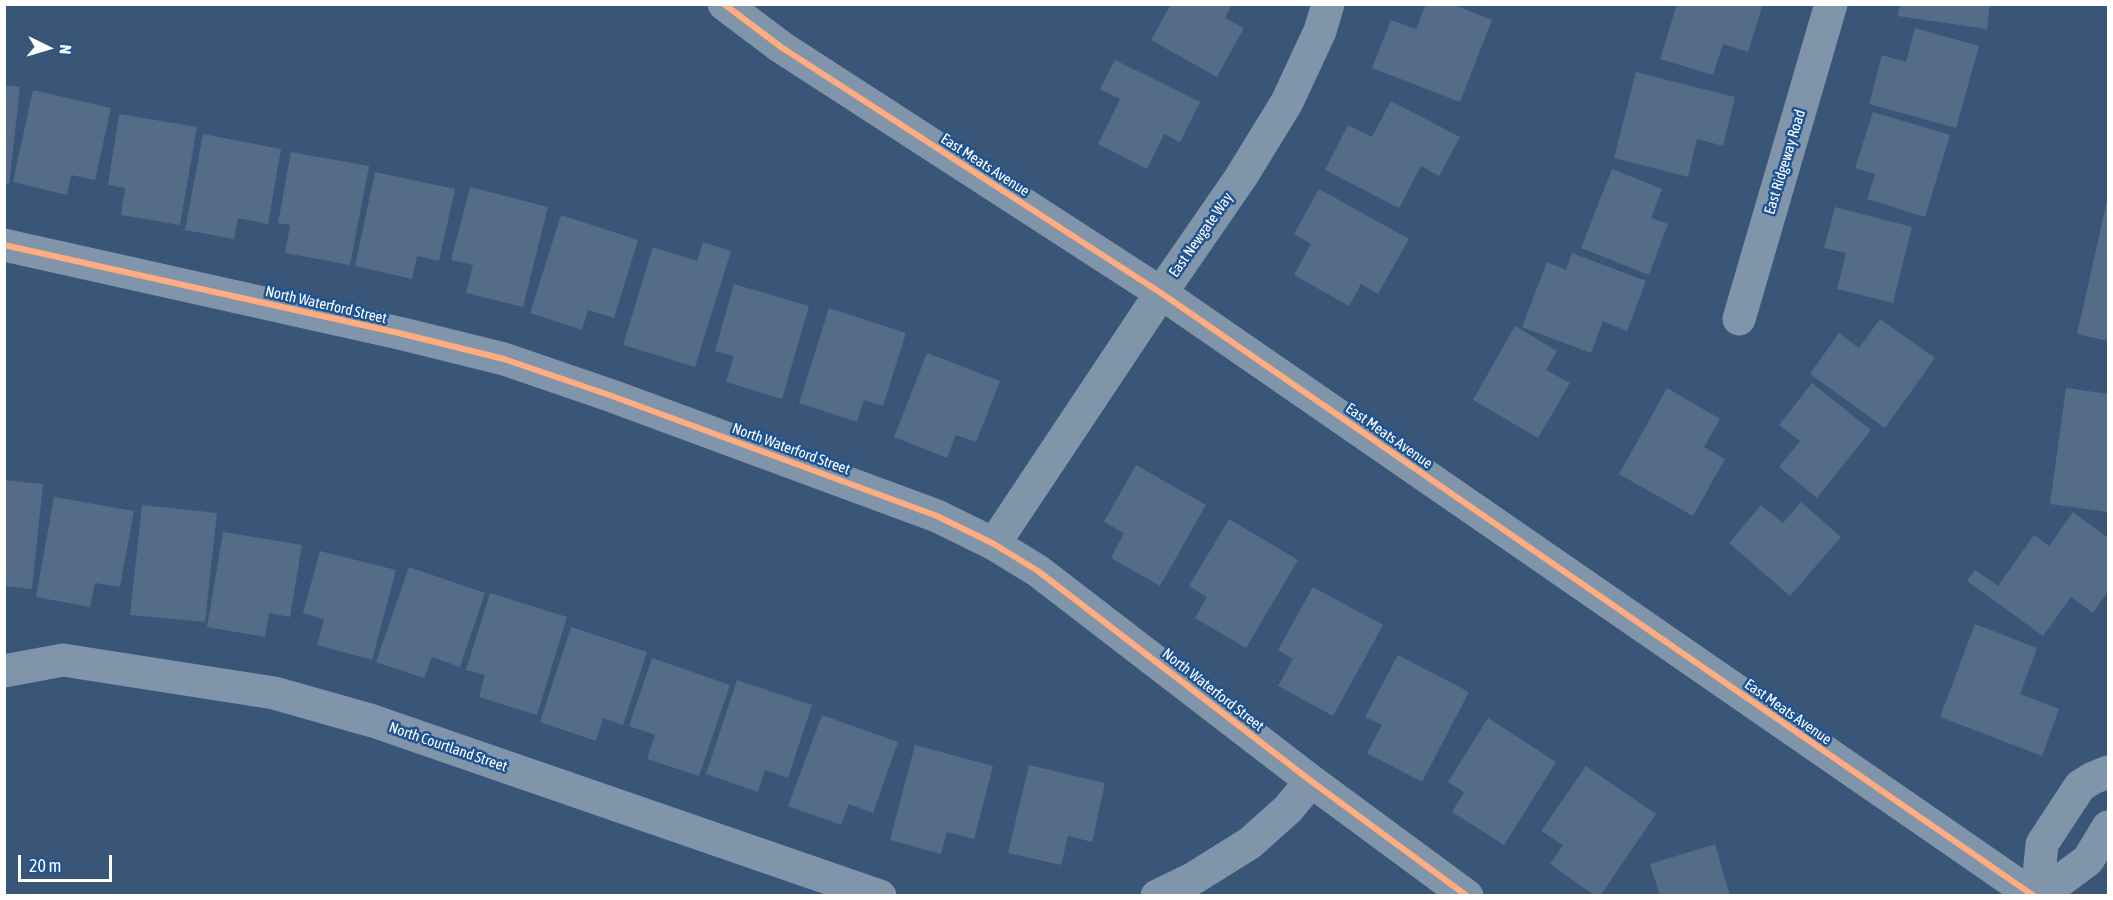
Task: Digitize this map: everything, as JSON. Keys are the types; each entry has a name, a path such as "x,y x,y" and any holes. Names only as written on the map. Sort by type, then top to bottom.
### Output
{"street":[{"name":"East Meats Avenue","path":"724,4 781,47 1161,293 2037,896"},
{"name":"East Newgate Way","path":"994,544 1241,177 1287,102 1320,31 1329,4"},
{"name":"East Ridgeway Road","path":"1739,319 1832,4"},
{"name":"North Waterford Street","path":"4,245 403,334 504,359 937,516 994,544 1038,571 1311,781 1467,896"},
{"name":"North Courtland Street","path":"4,671 63,660 274,693 373,721 880,896"},
{"path":"2037,896 2042,844 2080,786 2109,772"},
{"path":"1157,896 1194,878 1250,843 1287,809 1311,781"},
{"path":"2037,896 2088,860 2109,827"}],"building":[{"path":"1171,4 1232,4 1225,18 1244,28 1217,77 1151,40"},
{"path":"1426,4 1452,4 1492,20 1460,102 1372,68 1391,20 1416,29"},
{"path":"1677,4 1763,4 1748,52 1723,44 1713,75 1660,59"},
{"path":"1900,4 1990,4 1987,29 1898,16"},
{"path":"1915,28 1979,46 1956,128 1869,104 1882,55 1906,62"},
{"path":"1115,60 1200,102 1180,142 1164,134 1147,169 1098,144 1120,99 1100,89"},
{"path":"1636,72 1735,97 1723,146 1697,139 1688,177 1614,158"},
{"path":"4,85 20,87 9,185 4,184"},
{"path":"33,90 111,108 95,180 71,175 67,195 13,182"},
{"path":"1391,101 1460,137 1439,176 1421,166 1399,208 1325,170 1348,125 1372,137"},
{"path":"1873,112 1950,135 1925,217 1867,199 1875,174 1855,168"},
{"path":"119,114 197,127 180,225 121,215 125,188 108,185"},
{"path":"203,134 281,149 268,224 238,218 234,239 185,230"},
{"path":"291,152 369,166 350,265 285,253 290,225 278,223"},
{"path":"1612,169 1662,189 1651,218 1668,224 1649,275 1581,248"},
{"path":"375,172 455,189 439,261 417,256 412,279 355,266"},
{"path":"470,187 548,207 523,307 466,293 473,265 451,260"},
{"path":"1319,189 1409,239 1378,294 1361,284 1349,306 1294,275 1311,244 1294,234"},
{"path":"2108,196 2108,341 2077,334"},
{"path":"1835,207 1912,227 1893,303 1837,289 1846,253 1824,248"},
{"path":"561,215 638,240 614,318 588,310 582,330 530,313"},
{"path":"703,242 731,251 695,367 623,345 653,247 697,261"},
{"path":"1572,253 1646,281 1627,331 1603,321 1591,353 1522,327 1547,262 1566,270"},
{"path":"734,284 809,306 782,399 726,382 734,356 715,351"},
{"path":"829,308 906,333 883,406 864,400 857,422 799,403"},
{"path":"1880,319 1935,358 1885,428 1810,374 1839,333 1859,348"},
{"path":"1515,326 1557,351 1546,370 1570,383 1538,438 1473,400"},
{"path":"927,353 1000,381 976,442 956,435 947,458 894,437"},
{"path":"1812,383 1871,430 1817,498 1779,467 1800,441 1779,425"},
{"path":"1667,388 1720,419 1704,447 1725,459 1693,516 1619,474"},
{"path":"2066,388 2108,394 2108,512 2050,504"},
{"path":"1136,465 1206,505 1160,586 1111,558 1124,533 1104,522"},
{"path":"4,480 43,484 32,589 4,586"},
{"path":"54,497 134,511 120,587 95,583 90,607 36,597"},
{"path":"1801,502 1841,537 1790,596 1729,543 1761,505 1783,523"},
{"path":"142,505 217,513 205,622 130,615"},
{"path":"2073,512 2108,538 2108,591 2093,613 2071,597 2043,636 1967,581 1975,570 1998,586 2034,535 2049,546"},
{"path":"1229,519 1298,560 1246,648 1195,618 1207,597 1189,586"},
{"path":"223,532 302,545 290,617 269,613 265,637 207,627"},
{"path":"320,551 396,570 372,660 317,645 324,619 303,613"},
{"path":"409,567 485,593 460,667 432,657 424,678 376,662"},
{"path":"1313,587 1383,625 1333,716 1278,686 1293,659 1278,650"},
{"path":"490,593 567,617 537,715 479,697 485,675 466,670"},
{"path":"1975,624 2037,648 2020,694 2059,709 2042,756 1940,717"},
{"path":"571,627 647,652 623,725 603,718 596,741 540,722"},
{"path":"1398,655 1469,692 1422,782 1367,753 1382,725 1365,717"},
{"path":"652,658 730,685 699,776 647,759 655,735 629,726"},
{"path":"737,680 812,705 788,778 765,770 758,792 706,774"},
{"path":"822,715 898,742 873,813 849,804 841,825 788,806"},
{"path":"1488,718 1556,762 1504,845 1452,812 1464,792 1448,782"},
{"path":"915,745 993,766 974,839 947,832 941,854 890,840"},
{"path":"1029,765 1105,783 1092,842 1068,836 1061,865 1008,853"},
{"path":"1586,766 1656,814 1600,896 1595,896 1550,864 1563,845 1541,831"},
{"path":"1715,844 1730,896 1660,896 1650,864"}],"cycle path":[{"path":"724,4 781,47 1161,293 2034,896"},
{"path":"4,245 403,334 504,359 612,396 937,516 994,544 1038,571 1311,781 1467,896"}]}
